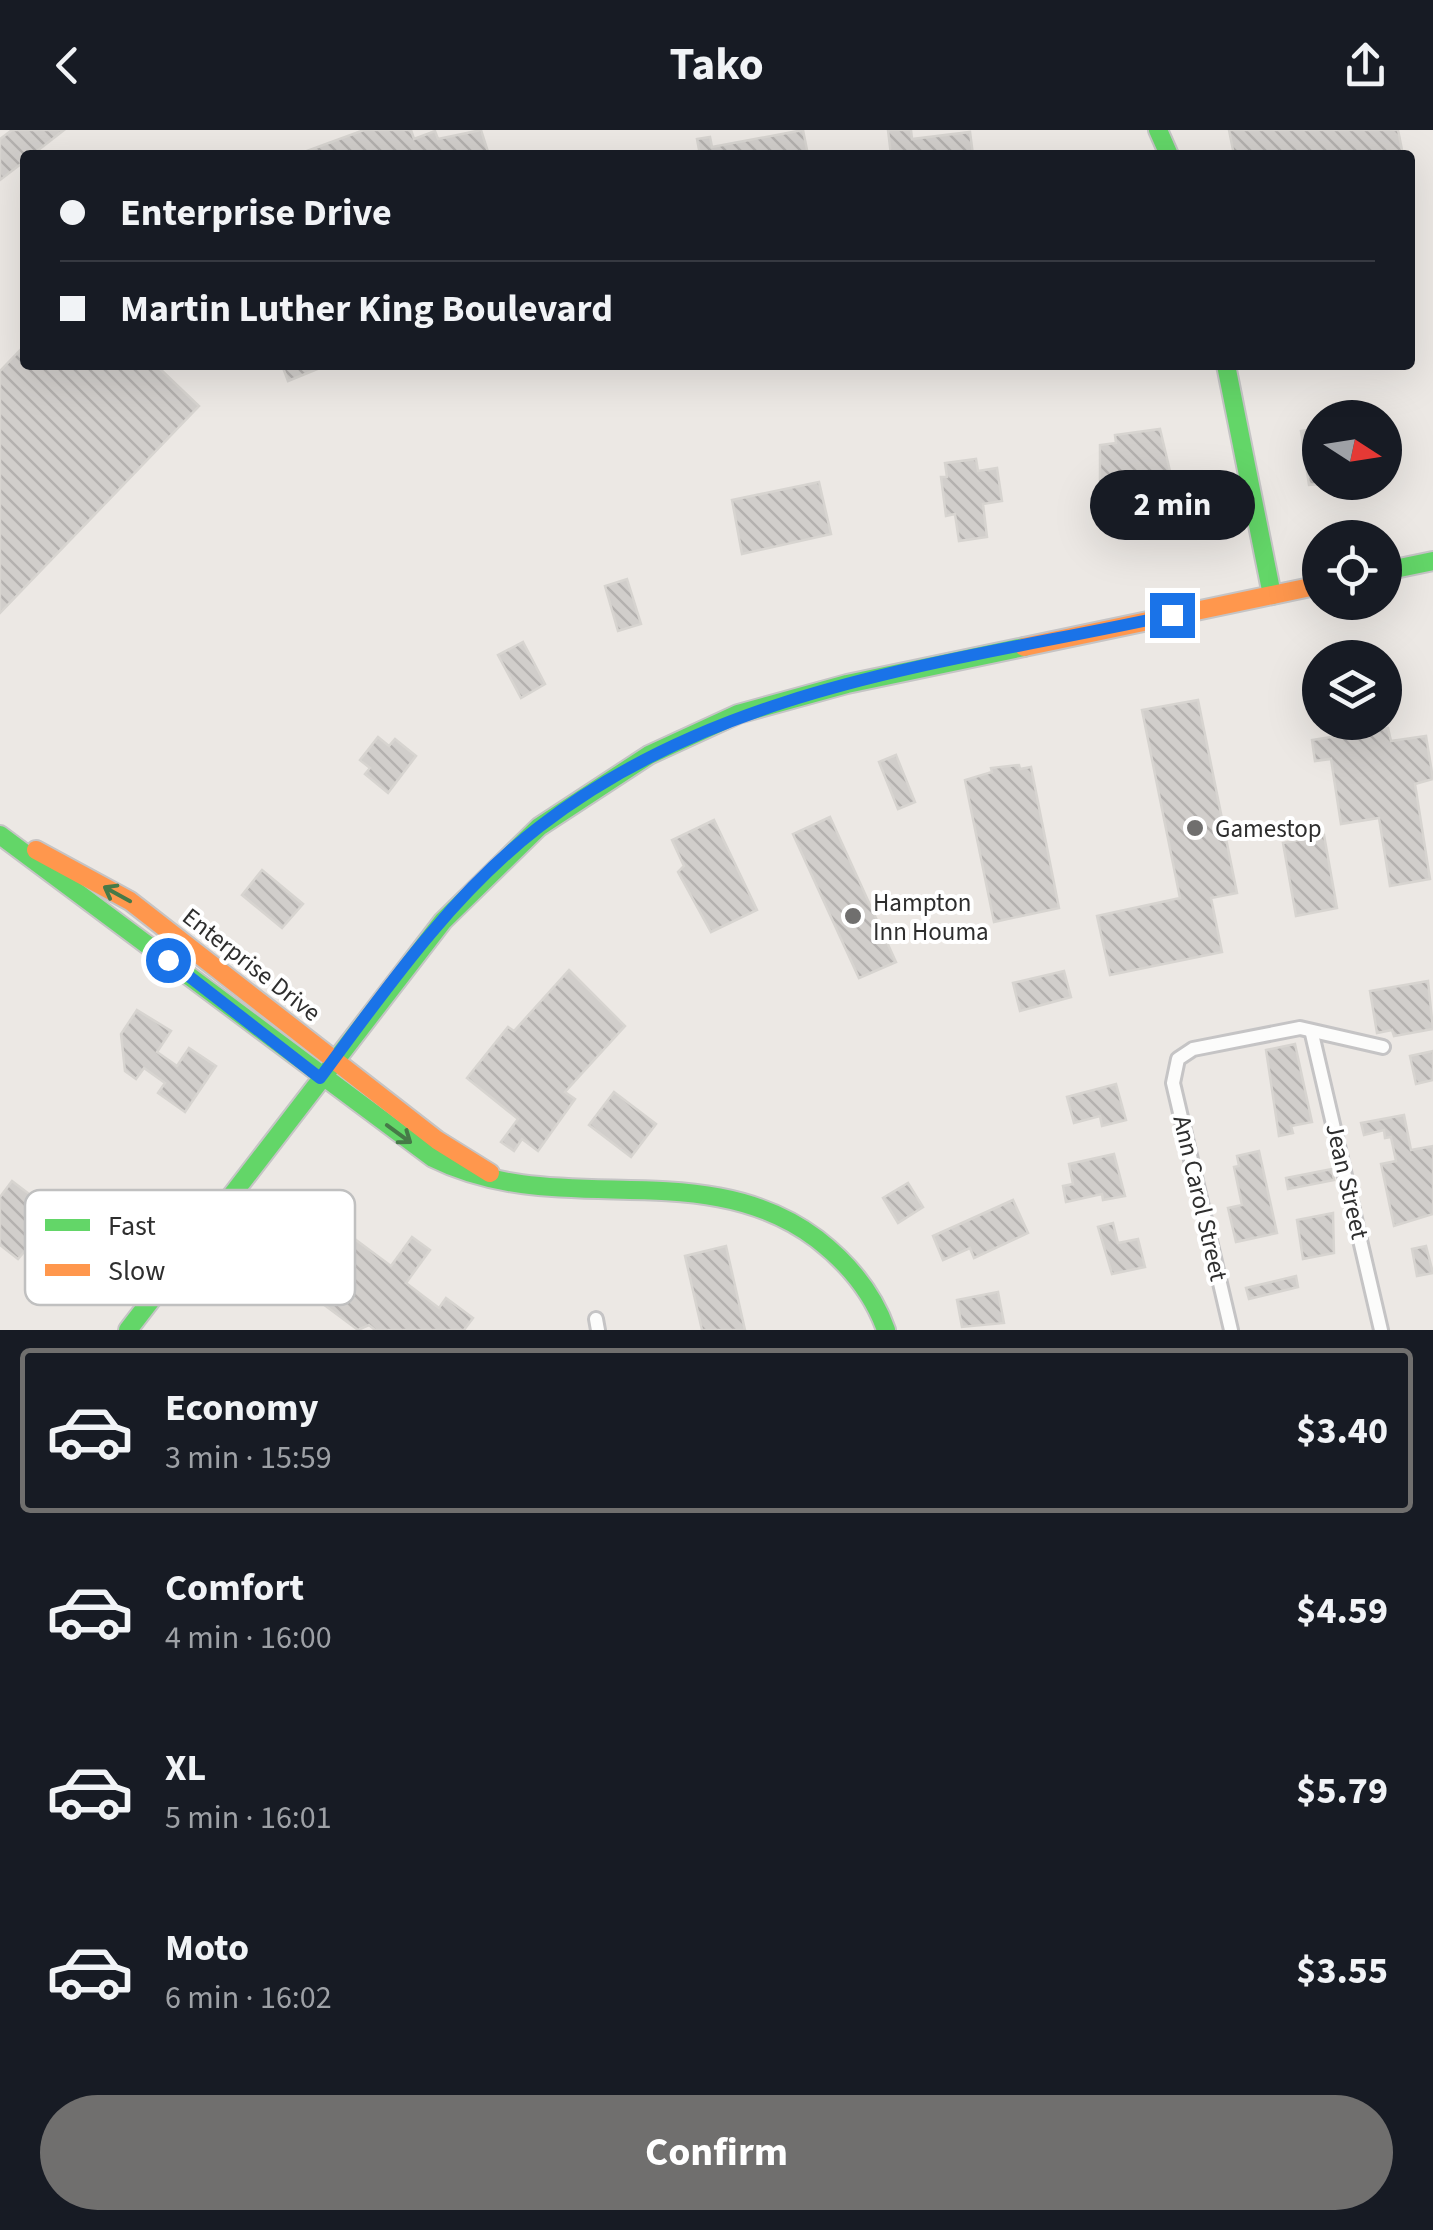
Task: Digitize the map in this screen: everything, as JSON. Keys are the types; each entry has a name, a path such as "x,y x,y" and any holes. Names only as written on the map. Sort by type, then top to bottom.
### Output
{"street":[{"path":"1227,370 1272,594"},
{"path":"1402,567 1433,561"},
{"path":"235,1190 443,921 538,827 648,754 738,714 863,680 1302,588"},
{"name":"Enterprise Drive","path":"0,832 130,901 436,1140 513,1186"},
{"name":"Enterprise Drive","path":"0,832 320,1078 433,1158 460,1172 513,1186 703,1190 760,1202 808,1228 854,1271 886,1330"},
{"name":"Ann Carol Street","path":"1232,1330 1174,1083 1175,1066 1194,1049 1300,1028 1312,1034"},
{"path":"1312,1034 1383,1047"},
{"name":"Jean Street","path":"1312,1034 1381,1330"},
{"path":"128,1330 147,1305"}],"building":[{"path":"12,130 64,130 38,150 20,150 20,165 0,180 0,139"},
{"path":"364,130 411,130 414,139 435,131 438,139 481,130 487,150 310,150"},
{"path":"803,130 807,150 699,150 697,139 710,137 712,147"},
{"path":"888,130 911,130 912,139 970,132 972,150 890,150"},
{"path":"1229,130 1398,130 1402,150 1233,150"},
{"path":"20,350 20,370 161,370 199,406 0,613 0,371"},
{"path":"284,370 315,370 288,381"},
{"path":"1160,429 1174,488 1128,497 1128,493 1113,495 1112,486 1100,488 1100,445 1116,443 1115,435"},
{"path":"976,459 978,471 997,468 1002,501 983,504 987,537 959,541 955,514 946,516 941,477 947,477 945,463"},
{"path":"819,482 831,534 742,554 732,500"},
{"path":"627,579 641,624 618,631 605,586"},
{"path":"523,642 545,684 521,698 498,655"},
{"name":"Gamestop","path":"1198,700 1237,893 1211,898 1222,952 1110,975 1097,916 1180,898 1142,710"},
{"path":"1426,736 1433,779 1415,784 1430,879 1390,886 1379,818 1341,824 1331,759 1315,761 1312,740 1391,741"},
{"path":"378,737 389,746 395,739 416,756 388,793 365,774 370,768 360,760"},
{"path":"896,755 915,802 898,809 879,762"},
{"path":"1019,765 1020,769 1031,767 1059,908 994,922 965,780 992,772 991,768"},
{"name":"Hampton Inn Houma","path":"830,817 896,962 859,978 793,834"},
{"path":"714,820 757,910 711,932 678,872 684,866 672,840"},
{"path":"1324,835 1337,908 1296,916 1283,843"},
{"path":"262,870 303,904 282,928 242,895"},
{"path":"569,970 625,1026 565,1092 575,1099 538,1151 522,1139 514,1151 501,1142 518,1119 467,1078 508,1027 514,1031"},
{"path":"1064,971 1071,997 1020,1011 1013,983"},
{"path":"1428,981 1433,1029 1394,1036 1392,1030 1377,1033 1370,991"},
{"path":"137,1010 171,1031 157,1052 177,1066 189,1048 216,1066 185,1112 158,1093 165,1083 144,1068 136,1079 125,1071 121,1034"},
{"path":"1295,1044 1312,1122 1291,1126 1293,1133 1279,1136 1266,1050"},
{"path":"1433,1051 1433,1080 1416,1084 1410,1056"},
{"path":"1116,1084 1126,1120 1102,1126 1100,1116 1074,1123 1067,1097"},
{"path":"614,1092 656,1124 631,1157 589,1125"},
{"path":"1404,1115 1411,1150 1433,1146 1433,1214 1394,1226 1381,1164 1396,1161 1391,1137 1385,1138 1384,1130 1364,1135 1361,1123"},
{"path":"1259,1151 1277,1233 1236,1242 1228,1208 1242,1205 1234,1167 1239,1166 1237,1156"},
{"path":"1114,1154 1125,1196 1103,1200 1102,1194 1066,1202 1063,1186 1073,1184 1069,1164"},
{"path":"1332,1169 1334,1180 1288,1189 1286,1178"},
{"path":"12,1181 25,1191 25,1253 18,1259 0,1245 0,1197"},
{"path":"908,1183 923,1207 898,1223 883,1198"},
{"path":"1013,1200 1028,1233 974,1258 970,1248 943,1260 933,1236"},
{"path":"1333,1213 1334,1253 1303,1259 1297,1220"},
{"path":"1113,1223 1118,1243 1138,1239 1145,1267 1112,1274 1098,1227"},
{"path":"412,1237 430,1250 406,1283 439,1308 446,1298 473,1318 464,1330 375,1330 369,1325 358,1330 324,1305 355,1305 356,1240 391,1266"},
{"path":"726,1246 745,1330 702,1330 685,1256"},
{"path":"1426,1246 1433,1273 1417,1276 1412,1249"},
{"path":"1296,1276 1298,1287 1249,1299 1246,1288"},
{"path":"998,1292 1004,1323 962,1327 957,1300"}],"traffic: fast":[{"path":"1158,130 1167,150"},
{"path":"1227,370 1272,595"},
{"path":"1402,567 1433,561"},
{"path":"236,1190 443,921 539,827 649,755 738,714 847,684 1024,647"},
{"path":"0,835 433,1158 481,1176 530,1185 679,1192 727,1199 773,1213 817,1239 839,1258 867,1291 886,1330"},
{"path":"128,1330 147,1305"}],"traffic: slow":[{"path":"1024,647 1302,589"},
{"path":"36,850 130,901 437,1140 490,1173"}],"place":[{"name":"Gamestop","path":"1195,828"},
{"name":"Hampton Inn Houma","path":"853,916"}],"route":[{"path":"168,960 320,1078 443,921 502,861 538,827 648,754 738,714 848,684 1172,615"}]}
